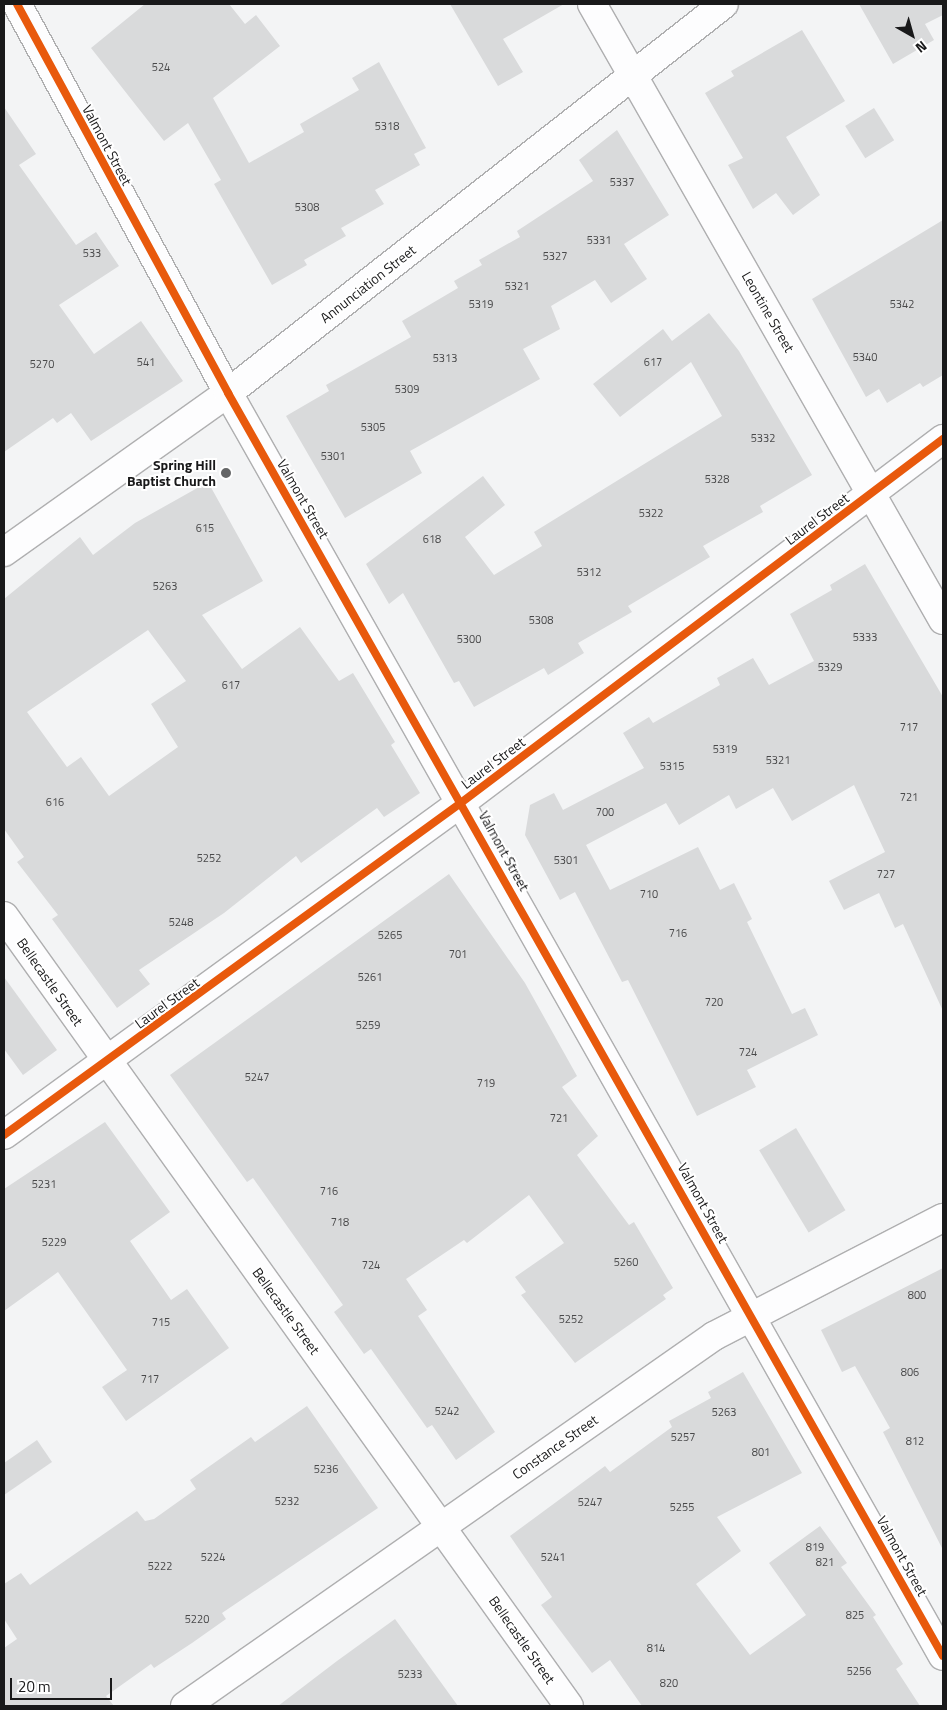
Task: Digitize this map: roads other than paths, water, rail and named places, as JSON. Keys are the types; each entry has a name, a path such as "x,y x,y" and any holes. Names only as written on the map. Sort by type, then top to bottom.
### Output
{"street":[{"name":"Valmont Street","path":"17,4 228,393 752,1314 943,1656"},
{"name":"Leontine Street","path":"592,4 943,620"},
{"name":"Annunciation Street","path":"4,552 228,393 724,4"},
{"name":"Laurel Street","path":"4,1135 107,1062 462,802 943,439"},
{"name":"Bellecastle Street","path":"4,916 569,1706"},
{"name":"Constance Street","path":"185,1706 441,1526 752,1314 943,1218"}],"place":[{"name":"Spring Hill Baptist Church","path":"226,473"}]}
